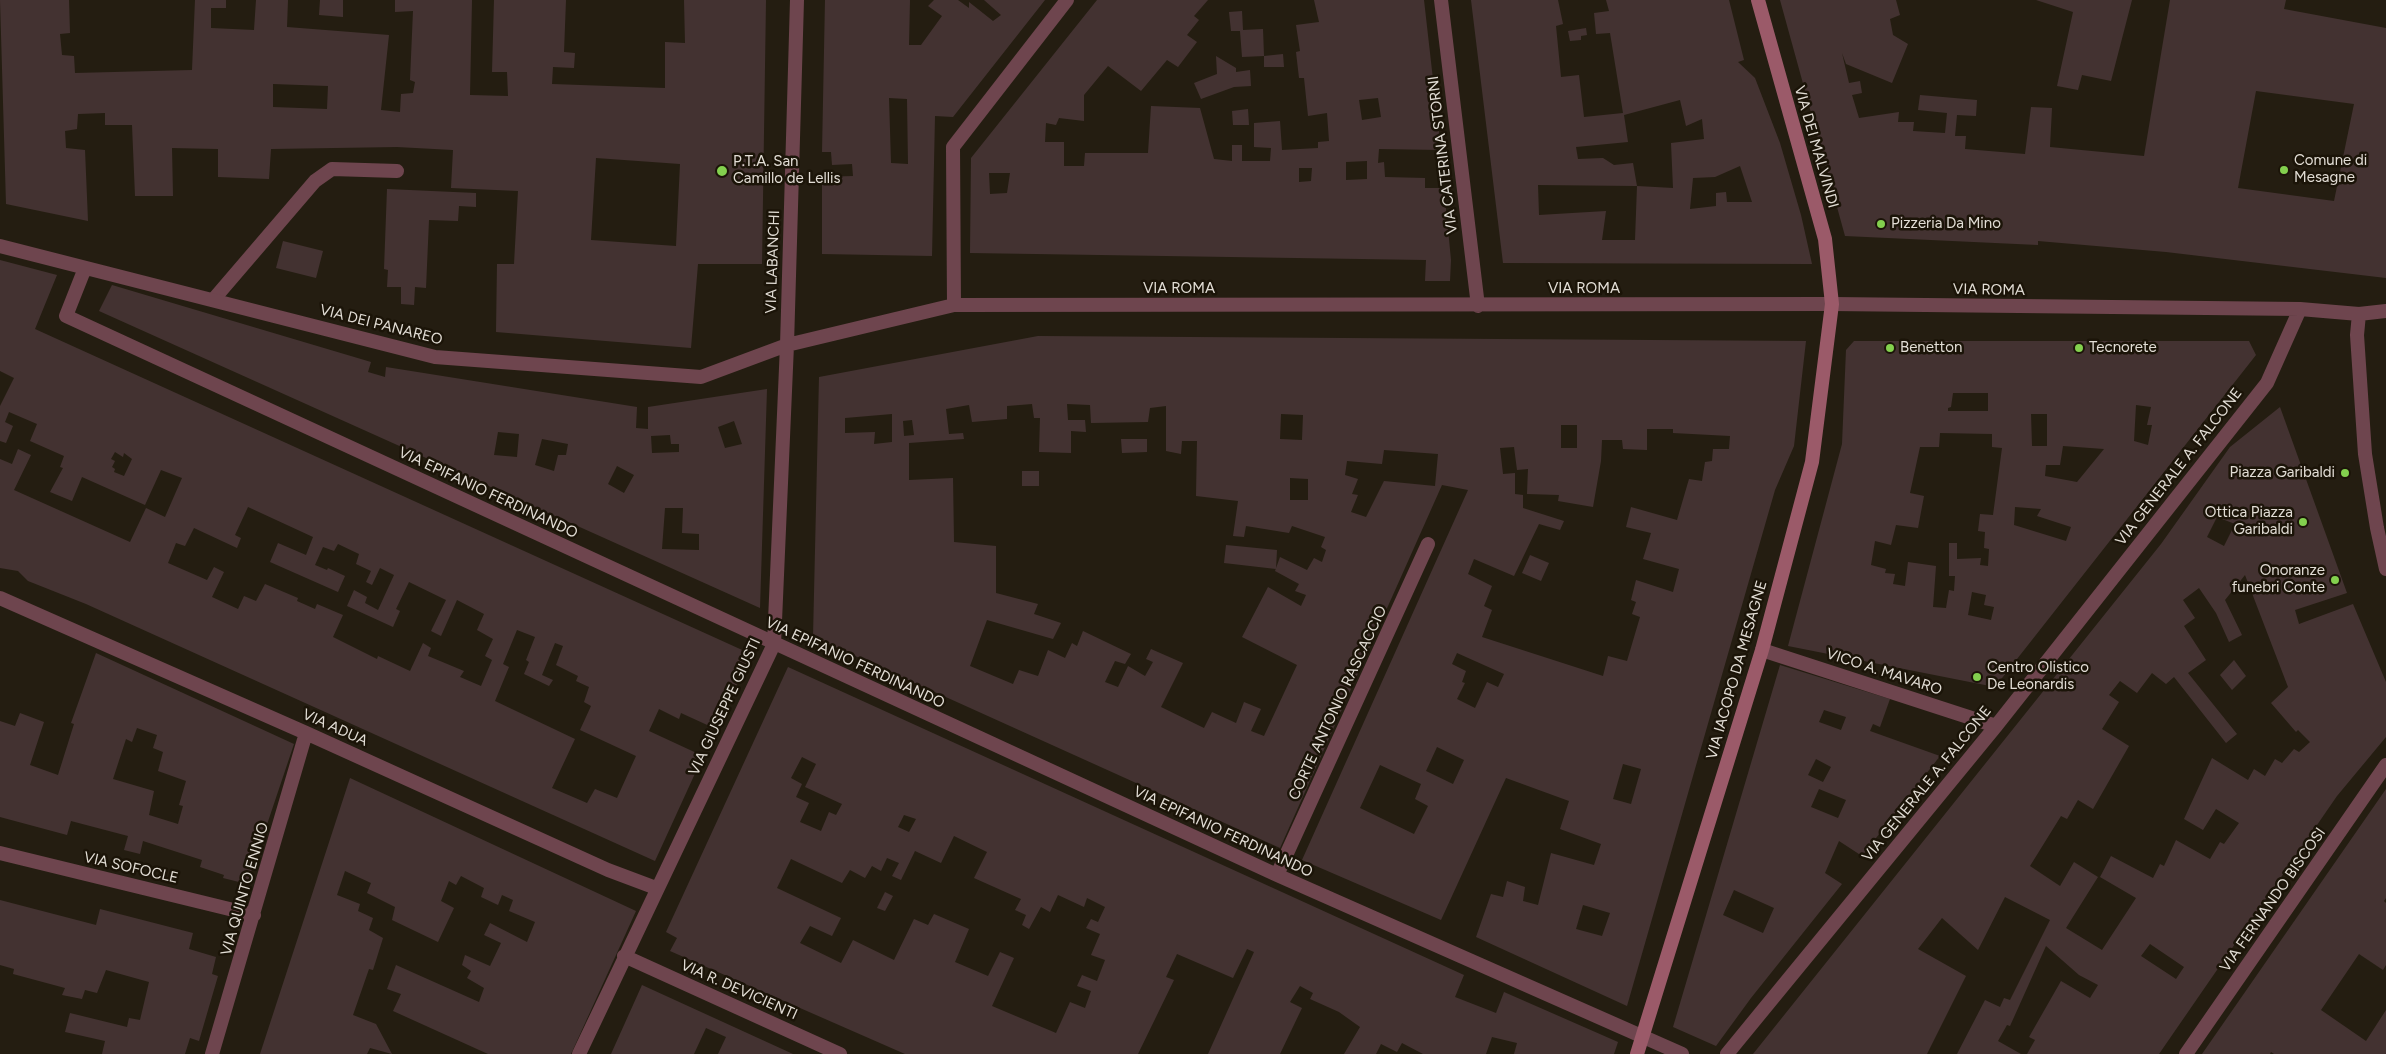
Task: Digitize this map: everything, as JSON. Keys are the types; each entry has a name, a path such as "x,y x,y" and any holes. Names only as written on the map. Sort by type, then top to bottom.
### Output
{"main road":[{"name":"VIA DEI MALVINDI","path":"1758,0 1825,239 1832,304"},
{"name":"VIA IACOPO DA MESAGNE","path":"1637,1054 1762,650 1812,462 1832,304"}],"street":[{"name":"VIA LABANCHI","path":"787,345 797,0"},
{"path":"954,306 953,147 1067,0"},
{"name":"VIA CATERINA STORNI","path":"1441,0 1478,306"},
{"path":"213,300 315,181 332,169 396,171"},
{"name":"VIA DEI PANAREO","path":"0,246 436,357 701,377 787,345"},
{"name":"VIA EPIFANIO FERDINANDO","path":"86,268 66,316 1277,875 1682,1054"},
{"name":"VIA ROMA","path":"787,345 954,306 1832,304 2300,309 2360,314 2386,311"},
{"name":"VIA GENERALE A. FALCONE","path":"1727,1054 1996,726 2267,383 2300,309"},
{"path":"2360,314 2357,335 2365,454 2386,569"},
{"name":"VIA GIUSEPPE GIUSTI","path":"579,1054 656,888 774,644 787,345"},
{"name":"CORTE ANTONIO RASCACCIO","path":"1277,875 1428,544"},
{"name":"VIA ADUA","path":"0,598 306,733 608,870 656,888"},
{"name":"VICO A. MAVARO","path":"1762,650 1996,726"},
{"name":"VIA QUINTO ENNIO","path":"212,1054 306,733"},
{"name":"VIA FERNANDO BISCOSI","path":"2186,1054 2386,765"},
{"name":"VIA SOFOCLE","path":"0,853 254,915"},
{"name":"VIA R. DEVICIENTI","path":"624,956 840,1054"}],"building":[{"name":"P.T.A. San Camillo de Lellis","path":"0,0 69,0 70,33 60,34 62,55 74,56 75,73 192,70 195,0 226,0 226,8 211,8 211,28 254,30 256,0 288,0 287,27 389,35 381,110 400,112 401,94 413,93 415,82 410,80 413,11 395,12 395,0 472,0 470,95 508,96 507,72 492,72 494,0 566,0 564,52 575,53 574,68 553,67 552,84 665,88 665,42 685,43 684,0 766,0 762,264 698,264 691,348 496,332 497,264 514,264 518,191 451,188 453,150 397,147 271,149 269,179 218,177 218,149 172,148 173,196 135,196 132,125 105,125 105,113 78,114 77,129 65,131 66,148 85,150 88,221 6,204","holes":["273,84 328,86 327,109 273,107","596,158 680,164 676,246 591,240"]},
{"path":"320,0 343,0 343,17 319,15"},
{"path":"825,0 910,0 909,45 921,45 942,16 928,6 934,0 958,0 969,8 969,2 993,21 1001,15 984,0 1045,0 953,117 935,116 932,256 822,254 822,177 853,176 852,164 832,165 831,152 822,152","holes":["889,98 907,99 908,164 891,163"]},
{"path":"1097,0 1208,0 1194,16 1199,20 1187,35 1197,42 1178,67 1167,60 1141,91 1108,66 1084,95 1084,121 1059,118 1056,125 1046,123 1045,142 1064,142 1064,166 1084,166 1085,153 1148,153 1151,106 1200,108 1214,159 1232,161 1232,145 1242,145 1242,161 1270,161 1271,148 1254,147 1254,123 1280,121 1282,150 1318,148 1318,142 1329,141 1327,113 1308,116 1304,78 1299,78 1296,52 1300,51 1296,25 1319,22 1314,0 1424,0 1441,150 1379,149 1378,163 1384,162 1385,177 1425,178 1425,188 1444,188 1451,260 1450,281 1425,281 1426,260 970,253 971,158","holes":["1378,98 1381,117 1362,120 1359,100","1367,161 1367,179 1346,180 1346,162","1299,168 1312,168 1311,181 1299,182","989,173 1010,173 1007,193 990,194"]},
{"path":"1471,0 1558,0 1563,24 1556,26 1561,77 1579,75 1584,117 1623,113 1610,33 1596,34 1594,13 1609,11 1606,0 1729,0 1744,60 1738,62 1755,78 1780,143 1801,215 1812,264 1503,263","holes":["1680,100 1686,126 1702,119 1704,139 1671,143 1673,188 1637,186 1633,163 1614,165 1603,158 1578,159 1576,147 1628,142 1624,115","1740,166 1752,202 1727,202 1726,192 1716,193 1716,206 1690,209 1693,178 1715,177","1538,185 1637,186 1635,240 1602,240 1606,211 1539,215"]},
{"path":"1780,0 1896,0 1900,15 1890,19 1893,35 1908,44 1892,83 1846,64 1842,53 1849,83 1860,81 1862,93 1852,95 1859,118 1899,112 1898,122 1914,122 1913,131 1945,133 1947,113 1918,110 1920,95 1977,100 1976,116 1957,115 1955,136 1966,136 1965,149 2025,154 2031,107 2052,108 2050,147 2144,156 2170,0 2286,0 2284,9 2386,28 2386,278 2166,252 2038,241 2038,245 1845,236","holes":["2256,91 2354,104 2334,201 2238,188"]},
{"path":"2036,0 2132,0 2111,81 2082,75 2078,90 2057,86 2073,12"},
{"path":"1242,11 1243,30 1263,29 1264,56 1242,57 1240,31 1231,31 1229,12"},
{"path":"1586,28 1587,35 1581,36 1581,40 1570,41 1568,31"},
{"path":"1283,54 1284,67 1264,67 1264,56"},
{"path":"1216,56 1236,68 1236,72 1250,70 1251,86 1234,87 1201,99 1194,83 1217,74"},
{"path":"1248,109 1249,125 1233,125 1232,111"},
{"path":"387,189 476,193 476,207 459,206 458,221 429,220 426,288 415,287 414,305 401,304 401,287 387,287 388,270 384,269"},
{"path":"283,241 323,251 316,278 276,268"},
{"path":"0,260 57,275 35,329 751,654 716,729 681,713 679,719 659,709 649,731 703,756 655,861 86,604 28,581 18,571 0,568 0,459 12,464 18,449 31,455 14,490 130,542 146,508 165,517 182,478 161,470 145,505 82,477 72,501 50,492 63,468 60,467 64,456 30,441 37,424 9,412 5,422 13,426 6,443 0,441 0,406 14,378 0,371","holes":["115,452 123,457 124,453 132,459 124,476 114,472 115,469 112,467 115,461 111,459","248,507 313,537 306,555 278,543 270,562 338,592 345,576 328,568 327,570 315,565 323,547 334,551 338,544 359,554 356,564 371,571 366,582 372,585 380,568 394,575 378,610 365,603 367,597 354,590 347,606 393,627 400,611 396,609 409,582 446,600 431,631 441,636 457,600 484,614 477,630 493,639 485,656 492,660 481,686 460,677 464,671 428,656 431,648 423,643 410,671 378,656 377,659 333,637 343,615 317,604 315,609 297,601 298,598 265,584 256,601 244,596 238,609 212,597 224,572 214,567 207,580 168,563 176,543 185,546 194,528 237,548 241,538 235,535","517,630 535,637 526,660 529,662 524,674 549,686 553,680 542,675 555,643 563,646 556,665 578,676 576,681 589,687 584,702 591,706 580,730 636,756 617,798 595,789 587,803 552,788 575,739 495,701 509,667 503,664"]},
{"path":"112,285 371,362 368,372 385,377 386,367 637,407 636,428 648,429 648,407 767,389 760,608 99,311","holes":["734,421 742,444 725,448 718,427","498,432 519,434 517,457 494,455","670,435 671,444 679,444 679,452 652,453 651,436","542,439 568,444 566,455 558,455 554,471 535,465","617,466 634,475 624,493 608,484","665,508 683,508 682,533 699,534 699,550 662,549"]},
{"path":"1038,336 1806,341 1794,446 1775,490 1627,1006 1476,937 1491,894 1503,897 1507,881 1525,887 1523,901 1538,905 1551,853 1594,865 1601,844 1560,829 1569,801 1506,778 1441,920 1302,860 1468,490 1442,485 1280,848 813,637 819,377","holes":["1032,404 1034,418 1040,418 1039,452 1071,453 1071,431 1086,432 1085,420 1068,420 1067,404 1090,405 1091,423 1148,422 1150,408 1166,406 1166,451 1181,454 1182,441 1197,441 1196,496 1238,501 1233,536 1244,537 1246,526 1289,533 1292,526 1325,537 1321,547 1326,550 1322,562 1314,558 1307,570 1280,557 1275,571 1299,584 1295,591 1306,595 1301,606 1268,587 1242,637 1297,665 1264,736 1251,731 1261,709 1244,702 1236,723 1212,712 1204,728 1161,707 1183,663 1151,649 1146,659 1153,662 1145,676 1128,666 1118,687 1105,682 1115,661 1125,664 1131,654 1083,631 1077,646 1072,643 1065,658 1048,650 1038,676 1019,670 1013,684 970,666 987,620 1053,639 1061,623 1034,614 1038,604 996,593 996,546 954,542 953,478 909,480 909,443 964,439 963,433 949,434 946,409 969,405 972,422 1007,419 1007,406","892,414 892,442 874,444 875,432 845,433 845,418","1281,414 1303,415 1302,440 1280,439","912,420 914,435 904,436 903,421","1561,425 1577,425 1577,448 1561,448","1647,429 1673,429 1673,433 1730,436 1729,449 1713,449 1712,461 1705,462 1702,481 1689,479 1677,520 1631,507 1626,527 1651,533 1643,559 1679,569 1673,592 1636,580 1631,600 1636,602 1632,614 1640,617 1627,661 1608,656 1603,676 1482,637 1492,610 1484,606 1492,586 1468,574 1474,559 1514,576 1539,524 1560,530 1564,521 1523,508 1523,495 1515,494 1515,473 1503,474 1500,448 1514,447 1517,470 1528,469 1527,494 1559,495 1558,501 1593,507 1601,461 1602,440 1622,440 1623,449 1647,450","1384,450 1438,454 1435,486 1384,481 1366,517 1351,512 1358,495 1352,494 1358,479 1345,475 1347,461 1382,464","1290,478 1308,479 1308,500 1290,500","1457,653 1504,674 1498,687 1487,682 1475,708 1457,699 1465,683 1462,682 1466,671 1452,664","1437,747 1464,760 1453,784 1426,771","1623,764 1641,769 1631,804 1613,799","1380,765 1421,784 1415,799 1428,806 1414,834 1360,808","1583,905 1610,913 1602,936 1576,929"]},
{"path":"1854,341 2249,341 2256,355 1995,687 1788,646 1842,444 1846,350","holes":["1953,393 1988,393 1988,411 1948,411 1948,408 1951,407","2136,405 2151,407 2147,425 2152,425 2148,445 2134,441","2031,414 2047,414 2047,446 2032,446","1940,433 1992,434 1992,447 2002,448 1993,515 1980,514 1978,531 1985,532 1984,548 1989,549 1988,566 1980,565 1981,558 1957,559 1957,543 1949,543 1949,576 1955,576 1954,591 1949,590 1946,608 1933,607 1936,566 1908,562 1905,586 1893,584 1895,574 1885,573 1886,569 1871,565 1875,541 1891,545 1896,525 1918,528 1924,496 1910,493 1920,447 1939,447","2063,446 2104,449 2077,482 2045,476 2046,465 2060,465","2015,507 2041,509 2037,516 2071,527 2066,541 2014,525","1972,592 1986,595 1984,605 1994,607 1991,620 1968,615"]},
{"path":"2280,407 2347,593 2295,610 2299,624 2353,604 2386,682 2386,737 2337,796 2159,1054 2027,1054 2035,1040 2029,1037 2061,981 2090,998 2098,985 2079,975 2046,946 2010,1026 2007,1025 1998,1041 2021,1054 1957,1054 1985,1000 2000,1007 2004,998 2010,1000 2050,920 2005,897 1978,950 1942,918 1918,949 1966,976 1927,1054 1753,1054 2161,544 2230,447","holes":["2217,517 2235,524 2224,546 2207,537","2245,575 2288,687 2271,703 2296,732 2298,730 2310,742 2299,752 2294,749 2282,763 2275,759 2265,776 2254,769 2248,780 2212,758 2184,819 2203,830 2216,809 2239,823 2224,844 2220,842 2210,859 2176,840 2164,866 2160,864 2153,878 2111,856 2100,877 2136,898 2102,950 2066,928 2098,877 2074,862 2060,886 2030,866 2061,816 2067,819 2078,800 2093,809 2129,746 2102,729 2119,702 2109,695 2120,681 2137,693 2152,673 2166,684 2174,677 2226,743 2237,734 2188,673 2206,660 2184,626 2195,618 2183,600 2199,588 2216,613 2229,642 2242,635 2225,600","2150,944 2184,967 2176,979 2141,956"]},
{"path":"1121,439 1147,439 1147,452 1122,453"},
{"path":"1022,471 1039,471 1039,486 1022,486"},
{"path":"1226,545 1277,550 1276,569 1224,563"},
{"path":"1530,555 1549,563 1541,581 1522,573"},
{"path":"96,653 294,744 247,884 223,878 224,875 200,867 202,860 143,841 140,854 124,850 128,836 71,821 67,835 0,817 0,721 15,726 20,713 44,722 30,765 58,775 74,724 71,723","holes":["137,728 157,735 153,748 163,752 158,771 186,781 179,805 183,806 178,824 149,815 154,791 113,779 126,739 132,742"]},
{"path":"2234,660 2246,676 2232,690 2220,675"},
{"path":"1780,665 1890,699 1880,727 1873,724 1870,731 1940,756 1862,856 1839,841 1825,873 1842,884 1751,998 1716,1046 1673,1027","holes":["1824,710 1846,717 1841,730 1819,722","1816,759 1831,767 1823,782 1808,775","1819,789 1846,800 1838,818 1811,807","1734,890 1774,908 1763,933 1723,915"]},
{"path":"788,667 1464,975 1455,997 1496,1013 1504,992 1618,1042 1614,1054 1514,1054 1517,1043 1492,1037 1486,1054 1423,1054 1402,1043 1397,1052 1381,1044 1376,1054 1344,1054 1360,1027 1339,1012 1310,999 1313,993 1300,986 1290,1002 1302,1008 1280,1054 1208,1054 1254,952 1247,949 1233,978 1177,954 1166,977 1174,980 1138,1054 905,1054 670,951 677,938 666,932","holes":["802,757 816,764 805,787 842,804 836,815 829,812 821,831 800,822 809,803 796,797 802,784 791,778","904,815 916,819 909,832 898,827","954,836 987,852 974,878 1021,899 1015,910 1026,915 1022,925 1029,929 1041,907 1050,912 1058,895 1084,907 1087,898 1105,907 1098,922 1091,919 1086,928 1100,934 1091,955 1105,960 1097,981 1082,975 1077,986 1091,991 1085,1008 1070,1002 1056,1033 992,1006 1014,958 1000,952 988,976 955,962 969,929 934,914 928,925 914,919 894,960 853,940 841,963 800,943 810,926 832,936 841,918 777,888 791,859 842,883 850,870 865,878 872,866 881,871 887,858 899,863 892,876 901,880 915,851 941,863"]},
{"path":"350,778 636,911 571,1054 488,1054 393,1011 401,994 387,989 396,965 479,1002 484,988 467,978 471,971 462,965 465,955 490,966 501,943 484,935 490,923 527,942 535,922 509,911 513,900 502,895 498,905 481,897 484,888 461,876 456,885 449,881 441,901 454,908 438,942 392,920 395,907 367,893 371,883 345,871 337,895 360,904 358,911 373,918 369,930 383,938 373,970 369,969 353,1015 376,1024 392,1054 370,1048 367,1054 260,1054"},
{"path":"2386,789 2386,898 2384,901 2386,903 2386,965 2383,970 2359,954 2321,1010 2366,1041 2386,1010 2386,1054 2274,1054 2271,1052 2270,1054 2202,1054"},
{"path":"885,892 893,896 885,911 877,908"},
{"path":"0,900 96,925 100,909 193,933 189,949 216,957 212,974 218,976 199,1041 190,1038 185,1054 102,1054 105,1041 65,1032 70,1013 127,1027 129,1018 140,1020 149,982 106,970 97,993 85,990 82,999 62,995 65,988 13,974 14,969 0,965"},
{"path":"642,985 793,1054 718,1054 726,1037 706,1028 694,1054 611,1054"}],"place":[{"name":"Comune di Mesagne","path":"2284,170"},
{"name":"P.T.A. San Camillo de Lellis","path":"722,171"},
{"name":"Pizzeria Da Mino","path":"1881,224"},
{"name":"Benetton","path":"1890,348"},
{"name":"Tecnorete","path":"2079,348"},
{"name":"Piazza Garibaldi","path":"2345,473"},
{"name":"Ottica Piazza Garibaldi","path":"2303,522"},
{"name":"Onoranze funebri Conte","path":"2335,580"},
{"name":"Centro Olistico De Leonardis","path":"1977,677"}]}
